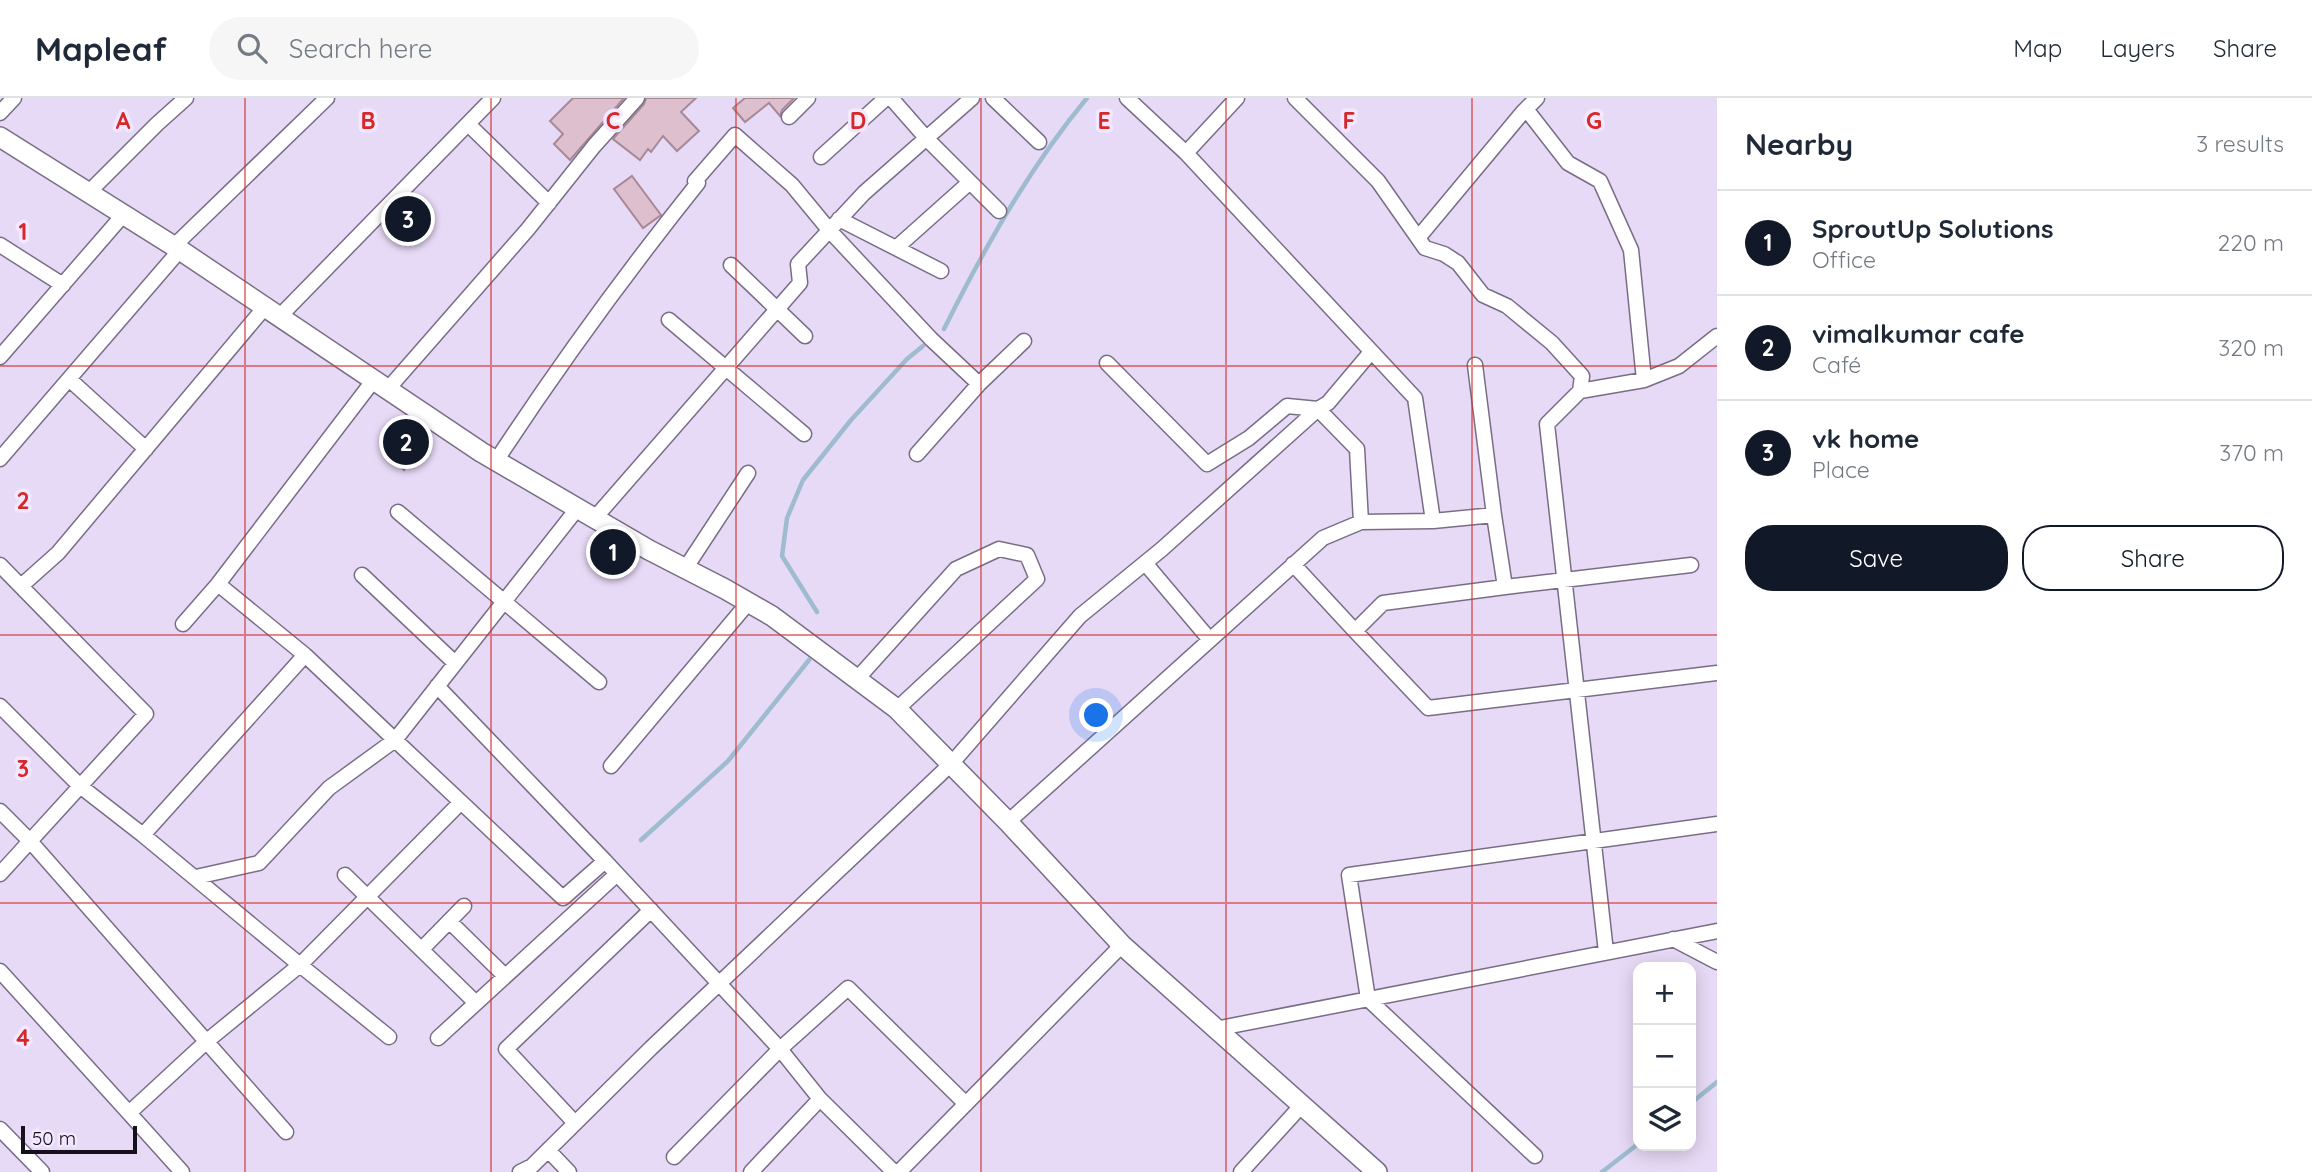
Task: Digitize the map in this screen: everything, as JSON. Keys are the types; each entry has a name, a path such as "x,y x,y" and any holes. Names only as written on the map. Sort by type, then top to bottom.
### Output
{"main road":[{"path":"0,137 177,248 496,461 585,514 772,617 897,709 1009,822 1122,945 1377,1172"}],"street":[{"path":"0,113 14,98"},
{"path":"89,192 186,98"},
{"path":"0,459 177,248 327,98"},
{"path":"21,586 58,553 146,449 272,312 493,98"},
{"path":"183,624 380,386 549,203 594,146 638,98"},
{"path":"789,117 808,98"},
{"path":"821,157 889,98 999,211"},
{"path":"196,877 259,863 329,788 395,740 504,601 778,310 800,284 798,264 864,193 972,98"},
{"path":"1127,98 1186,153 1415,398 1433,521"},
{"path":"1186,153 1237,98"},
{"path":"1294,98 1378,181 1425,248 1444,254 1458,263 1483,295 1507,306 1552,343 1582,376 1580,391"},
{"path":"996,99 1039,142"},
{"path":"1418,238 1531,103 1567,163 1600,181 1631,250 1644,380"},
{"path":"468,124 549,203"},
{"path":"496,461 556,370 630,268 698,183 695,181 735,135 835,225 931,339 979,384"},
{"path":"896,248 970,182"},
{"path":"0,357 124,214"},
{"path":"835,225 896,248 941,271"},
{"path":"0,245 63,285"},
{"path":"731,265 805,336"},
{"path":"669,320 804,434"},
{"path":"1606,952 1547,424 1580,391 1644,380 1679,366 1717,336"},
{"path":"917,454 979,384 1024,341"},
{"path":"520,1172 532,1166 951,764 1080,616 1145,563 1328,403 1371,352"},
{"path":"1107,363 1207,464 1249,438 1287,406 1318,409 1357,449 1361,522"},
{"path":"1475,365 1505,587"},
{"path":"69,379 146,449"},
{"path":"685,569 748,473"},
{"path":"398,512 598,682"},
{"path":"1009,822 1323,538 1361,522 1433,521 1494,515"},
{"path":"857,679 956,569 999,549 1027,555 1037,579 897,709"},
{"path":"1145,563 1210,639"},
{"path":"0,565 146,714 0,874"},
{"path":"1293,565 1428,708 1717,673"},
{"path":"1355,631 1383,603 1691,565"},
{"path":"362,575 456,663"},
{"path":"218,584 305,654 563,898 605,860"},
{"path":"611,766 748,603"},
{"path":"144,835 305,654"},
{"path":"437,687 720,983 780,1049 820,1099 896,1172 1122,945"},
{"path":"0,706 80,786 196,877 389,1037"},
{"path":"129,1112 207,1041 300,965 461,802"},
{"path":"0,810 286,1132"},
{"path":"1535,1156 1368,999 1349,875 1717,824"},
{"path":"438,1038 617,874"},
{"path":"345,875 476,1003"},
{"path":"422,949 464,906"},
{"path":"575,1124 506,1049 651,910"},
{"path":"449,921 505,976"},
{"path":"1215,1029 1717,931"},
{"path":"1673,939 1717,962"},
{"path":"0,971 182,1172"},
{"path":"674,1157 780,1049 848,988 966,1104"},
{"path":"751,1172 820,1099"},
{"path":"1241,1172 1301,1106"},
{"path":"0,1129 42,1172"},
{"path":"548,1150 569,1172"}],"building":[{"path":"573,98 624,98 570,160 554,144 563,134 550,121"},
{"path":"646,98 696,98 681,112 699,131 677,151 663,136 651,152 648,149 640,160 613,139 644,104"},
{"path":"745,98 794,98 782,110 780,116 769,103 745,122 733,108"},
{"path":"632,176 661,215 643,228 614,189"},
{"path":"405,202 429,222 412,238 390,218"},
{"path":"406,416 430,433 404,470 382,452"}],"waterway":[{"path":"944,329 1009,210 1046,152 1087,98"},
{"path":"817,612 782,556 787,518 803,480 851,420 907,359 923,346"},
{"path":"641,840 728,761 809,660"},
{"path":"1696,1099 1717,1082"},
{"path":"1602,1172 1633,1148"}],"place":[{"name":"vk home","path":"408,219"},
{"name":"vimalkumar cafe","path":"406,442"},
{"name":"SproutUp Solutions","path":"613,552"}]}
